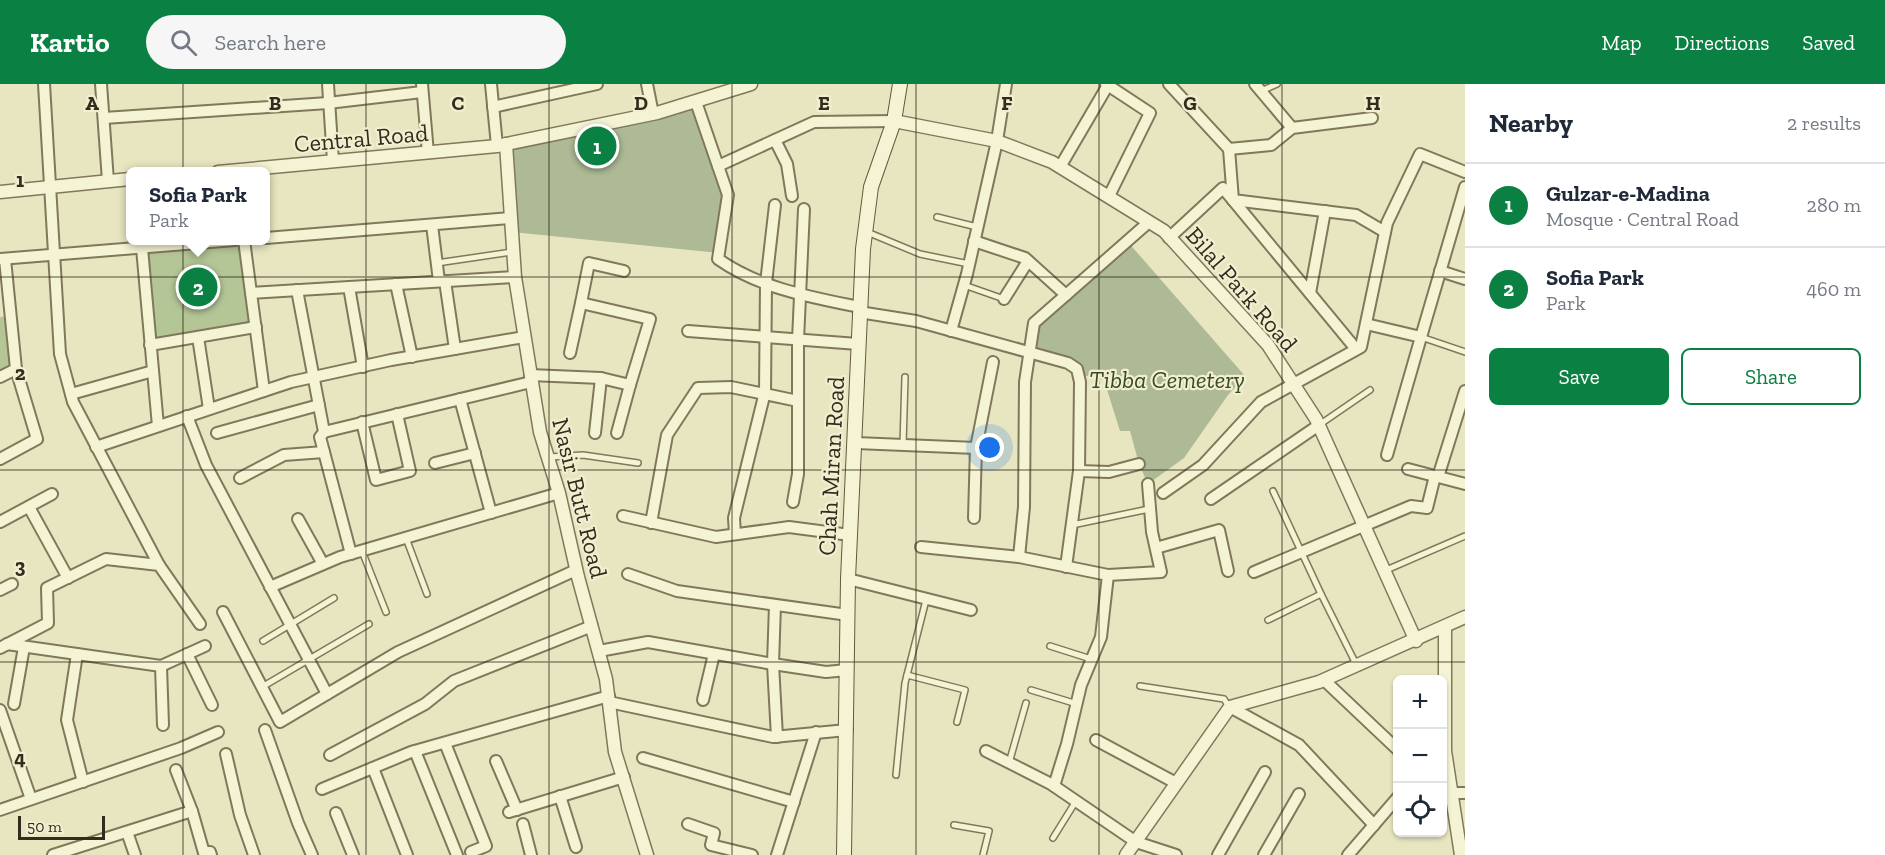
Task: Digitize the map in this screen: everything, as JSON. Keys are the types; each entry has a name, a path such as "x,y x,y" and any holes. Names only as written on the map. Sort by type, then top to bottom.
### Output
{"main road":[{"name":"Chah Miran Road","path":"844,855 848,579 856,443 859,309 871,187 894,121 900,84"}],"street":[{"path":"44,84 52,255 60,354 71,394 96,447 159,565 200,624"},
{"path":"101,84 108,182"},
{"path":"328,84 333,161"},
{"path":"491,84 501,145"},
{"path":"493,107 597,84"},
{"path":"647,84 653,114"},
{"path":"711,84 714,97"},
{"name":"Central Road","path":"264,167 501,145 653,114 751,84"},
{"path":"951,331 969,264 1006,84"},
{"path":"1060,167 1107,84 1149,112 1109,196"},
{"path":"1169,84 1229,149 1233,200"},
{"path":"1258,87 1292,128"},
{"path":"104,118 328,103 422,88 429,153"},
{"path":"696,102 728,195 718,259 741,275 800,295 916,321 1068,363 1077,369 1080,382 1079,471 1066,567"},
{"path":"1229,149 1271,145 1292,128 1372,118"},
{"path":"718,166 814,122 894,121"},
{"name":"Bilal Park Road","path":"894,121 996,141 1060,167 1109,196 1170,238 1268,345 1293,382 1319,425 1416,641"},
{"path":"775,140 787,164 792,196"},
{"name":"Nasir Butt Road","path":"501,145 511,219 515,277 540,432 559,493 576,570 599,651 609,699 615,752 647,855"},
{"path":"1163,493 1203,465 1261,402 1293,382 1361,346 1385,232 1420,154 1465,172"},
{"path":"0,192 126,180"},
{"path":"1387,455 1465,187"},
{"path":"1170,238 1223,188 1356,349"},
{"path":"1233,200 1356,215 1385,232"},
{"path":"735,534 734,518 765,392 766,283 775,205"},
{"path":"793,502 798,474 798,340 804,209"},
{"path":"1310,293 1325,211"},
{"path":"270,238 511,219"},
{"path":"1019,557 1024,507 1025,382 1034,323 1149,222"},
{"path":"432,225 436,263 442,281 455,349"},
{"path":"974,241 1028,261 1066,295"},
{"path":"0,459 37,439 16,369 5,316 3,259 177,245"},
{"path":"245,245 264,391"},
{"path":"142,248 158,426"},
{"path":"1004,299 1028,261"},
{"path":"570,353 589,263 624,271"},
{"path":"1440,271 1465,279"},
{"path":"251,293 515,277"},
{"path":"396,284 412,357"},
{"path":"349,287 363,367"},
{"path":"297,290 324,432"},
{"path":"581,303 650,319 617,433"},
{"path":"1366,324 1421,337"},
{"path":"150,345 256,327"},
{"path":"688,331 858,345"},
{"path":"198,337 209,409"},
{"path":"96,447 264,391 314,377 524,337"},
{"path":"974,518 976,448 993,362"},
{"path":"0,377 16,369"},
{"path":"71,394 153,371"},
{"path":"356,552 320,437 324,432 531,379 602,378 630,385"},
{"path":"595,433 602,378"},
{"path":"651,523 667,435 698,388 731,387 765,392 798,401"},
{"path":"1254,572 1411,506 1427,508 1465,392"},
{"path":"460,399 491,513"},
{"path":"217,433 319,405"},
{"path":"362,422 376,480 410,471 398,414"},
{"path":"187,416 206,465 327,694"},
{"path":"1211,499 1319,425"},
{"path":"856,443 976,448"},
{"path":"240,478 284,455 324,452"},
{"path":"435,463 475,453"},
{"path":"1079,471 1109,472 1139,464"},
{"path":"1408,469 1465,484"},
{"path":"921,547 1019,557 1108,575 1161,572 1148,484"},
{"path":"270,587 356,552 559,493"},
{"path":"0,522 52,494"},
{"path":"29,507 68,578"},
{"path":"623,516 716,537 789,527 850,536"},
{"path":"298,519 323,564"},
{"path":"1156,548 1219,530 1228,571"},
{"path":"3,646 48,623 47,588 106,559 159,565"},
{"path":"223,612 280,722 398,652 576,570"},
{"path":"628,574 677,591 848,615"},
{"path":"1054,786 1091,659 1101,637 1108,575"},
{"path":"848,579 971,610"},
{"path":"0,590 12,584"},
{"path":"775,605 772,664 777,737"},
{"path":"1126,855 1230,707 1324,680 1416,641 1465,617"},
{"path":"330,755 425,704 454,681 592,626"},
{"path":"1444,729 1445,628"},
{"path":"599,651 648,642 826,672 847,670"},
{"path":"3,646 161,666 205,646"},
{"path":"14,704 24,647"},
{"path":"77,654 67,720 83,782"},
{"path":"187,654 212,705"},
{"path":"703,700 714,654"},
{"path":"161,666 163,725"},
{"path":"1324,680 1393,745"},
{"path":"322,789 416,751 609,699 777,737 847,730"},
{"path":"1230,707 1299,745 1374,825"},
{"path":"0,710 31,799"},
{"path":"265,730 312,855"},
{"path":"0,810 181,748 218,732"},
{"path":"777,855 816,732"},
{"path":"1096,740 1176,783"},
{"path":"445,743 486,846 468,854"},
{"path":"416,751 457,855"},
{"path":"986,751 1054,786 1136,842 1176,855"},
{"path":"225,754 240,815 254,855"},
{"path":"643,758 794,802"},
{"path":"496,761 513,811 624,777"},
{"path":"373,768 407,855"},
{"path":"176,770 204,853 210,852 210,855"},
{"path":"1218,855 1265,772"},
{"path":"1447,772 1462,850"},
{"path":"1452,793 1465,792"},
{"path":"1264,855 1299,794"},
{"path":"561,796 576,848"},
{"path":"1348,855 1393,803"},
{"path":"53,855 192,812"},
{"path":"336,813 353,855"},
{"path":"523,824 531,855"},
{"path":"688,824 714,833 711,845 752,855"},
{"path":"127,832 135,855"}],"lane":[{"path":"1258,87 1277,84"},
{"path":"937,217 977,227"},
{"path":"865,231 920,254 969,264"},
{"path":"436,263 513,252"},
{"path":"964,285 1004,299"},
{"path":"1421,337 1465,352"},
{"path":"903,445 905,377"},
{"path":"1319,425 1370,390"},
{"path":"547,457 583,455 638,463"},
{"path":"1273,492 1357,666"},
{"path":"1072,525 1150,508"},
{"path":"1384,571 1465,536"},
{"path":"406,538 427,594"},
{"path":"356,552 386,612"},
{"path":"1268,620 1321,594"},
{"path":"263,641 334,598"},
{"path":"896,775 907,675 926,598"},
{"path":"262,687 369,624"},
{"path":"1050,646 1091,659"},
{"path":"907,675 965,690 957,722"},
{"path":"1140,686 1224,699 1230,707"},
{"path":"1031,690 1077,704"},
{"path":"1009,763 1026,703"},
{"path":"1053,838 1076,801"},
{"path":"954,825 989,831 983,855"}],"green space":[{"path":"696,102 728,195 719,253 512,232 506,145"},
{"name":"Tibba Cemetery","path":"1127,241 1245,376 1228,395 1184,458 1148,484 1139,464 1130,431 1120,431 1104,380 1078,374 1077,369 1029,352 1034,323"},
{"path":"245,245 256,327 150,345 142,248"},
{"path":"9,316 16,369 0,377 0,317"}],"place":[{"name":"Gulzar-e-Madina","path":"597,146"},
{"name":"Sofia Park","path":"198,287"}]}
